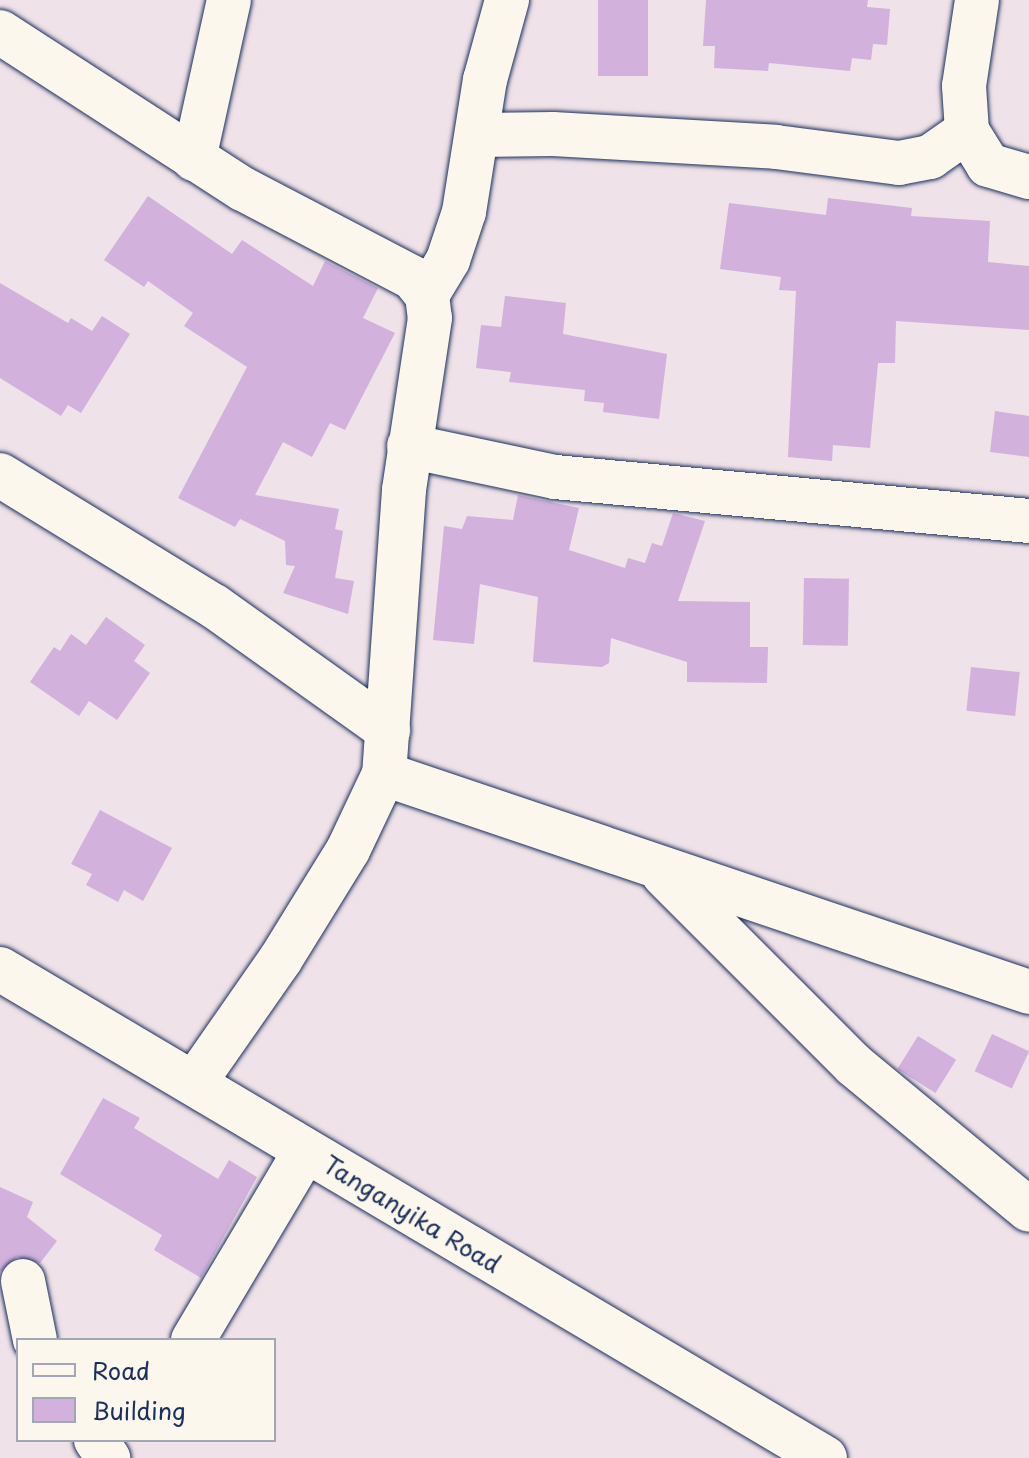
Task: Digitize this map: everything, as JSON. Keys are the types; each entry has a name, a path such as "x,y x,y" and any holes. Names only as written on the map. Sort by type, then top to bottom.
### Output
{"street":[{"path":"194,159 229,0"},
{"path":"195,1082 303,924 348,850 384,774 409,446 430,318 427,295 448,260 464,212 485,80 507,0"},
{"path":"977,0 964,86 967,131 988,165 1029,177"},
{"path":"0,32 194,159 395,267 427,295"},
{"path":"478,135 553,134 776,147 899,163 930,157 967,131"},
{"path":"409,446 555,477 1029,521"},
{"path":"0,475 214,606 388,730"},
{"path":"384,774 1029,992"},
{"path":"654,865 854,1065 1029,1210"},
{"name":"Tanganyika Road","path":"0,969 825,1458"},
{"path":"194,1338 305,1151"},
{"path":"23,1281 35,1338"}],"building":[{"path":"598,0 648,0 648,76 598,76"},
{"path":"706,0 868,0 867,7 890,9 887,45 873,44 871,60 852,58 850,71 769,63 768,71 714,68 715,46 703,46"},
{"path":"148,196 232,254 242,240 313,286 325,261 378,288 363,318 395,333 345,430 330,423 312,457 283,442 255,495 339,509 335,529 343,531 335,578 354,581 348,614 283,593 295,566 286,565 285,541 240,519 235,527 178,498 247,367 184,326 193,313 148,281 144,287 104,260"},
{"path":"828,198 912,208 911,216 990,221 988,262 1029,266 1029,330 896,321 895,363 878,363 870,448 833,445 832,461 788,457 796,291 779,290 781,277 720,269 729,203 826,215"},
{"path":"0,283 68,323 71,318 92,331 102,316 130,334 81,413 68,405 61,416 0,378"},
{"path":"505,296 566,303 563,334 667,354 659,419 603,412 604,403 584,401 585,390 509,382 511,372 476,368 481,325 501,327"},
{"path":"995,411 1029,416 1029,457 990,452"},
{"path":"518,495 579,508 569,550 625,568 628,558 645,563 652,543 662,546 673,513 705,521 678,601 750,602 750,647 768,647 767,683 687,682 687,662 611,638 609,663 602,667 533,662 538,597 480,584 474,644 433,640 444,526 462,529 467,516 513,520"},
{"path":"804,578 849,579 848,646 803,645"},
{"path":"106,617 145,645 134,661 150,673 117,720 89,701 79,716 30,682 54,647 60,651 71,634 86,645"},
{"path":"971,667 1020,672 1015,716 966,711"},
{"path":"100,810 172,848 143,901 124,890 118,902 86,885 92,874 71,864"},
{"path":"992,1034 1029,1051 1012,1088 975,1071"},
{"path":"918,1036 956,1060 935,1093 897,1069"},
{"path":"103,1098 140,1118 134,1128 218,1179 229,1160 257,1177 201,1278 154,1250 162,1235 60,1174"},
{"path":"0,1187 33,1202 27,1217 57,1241 40,1263 17,1257 0,1272"}]}
